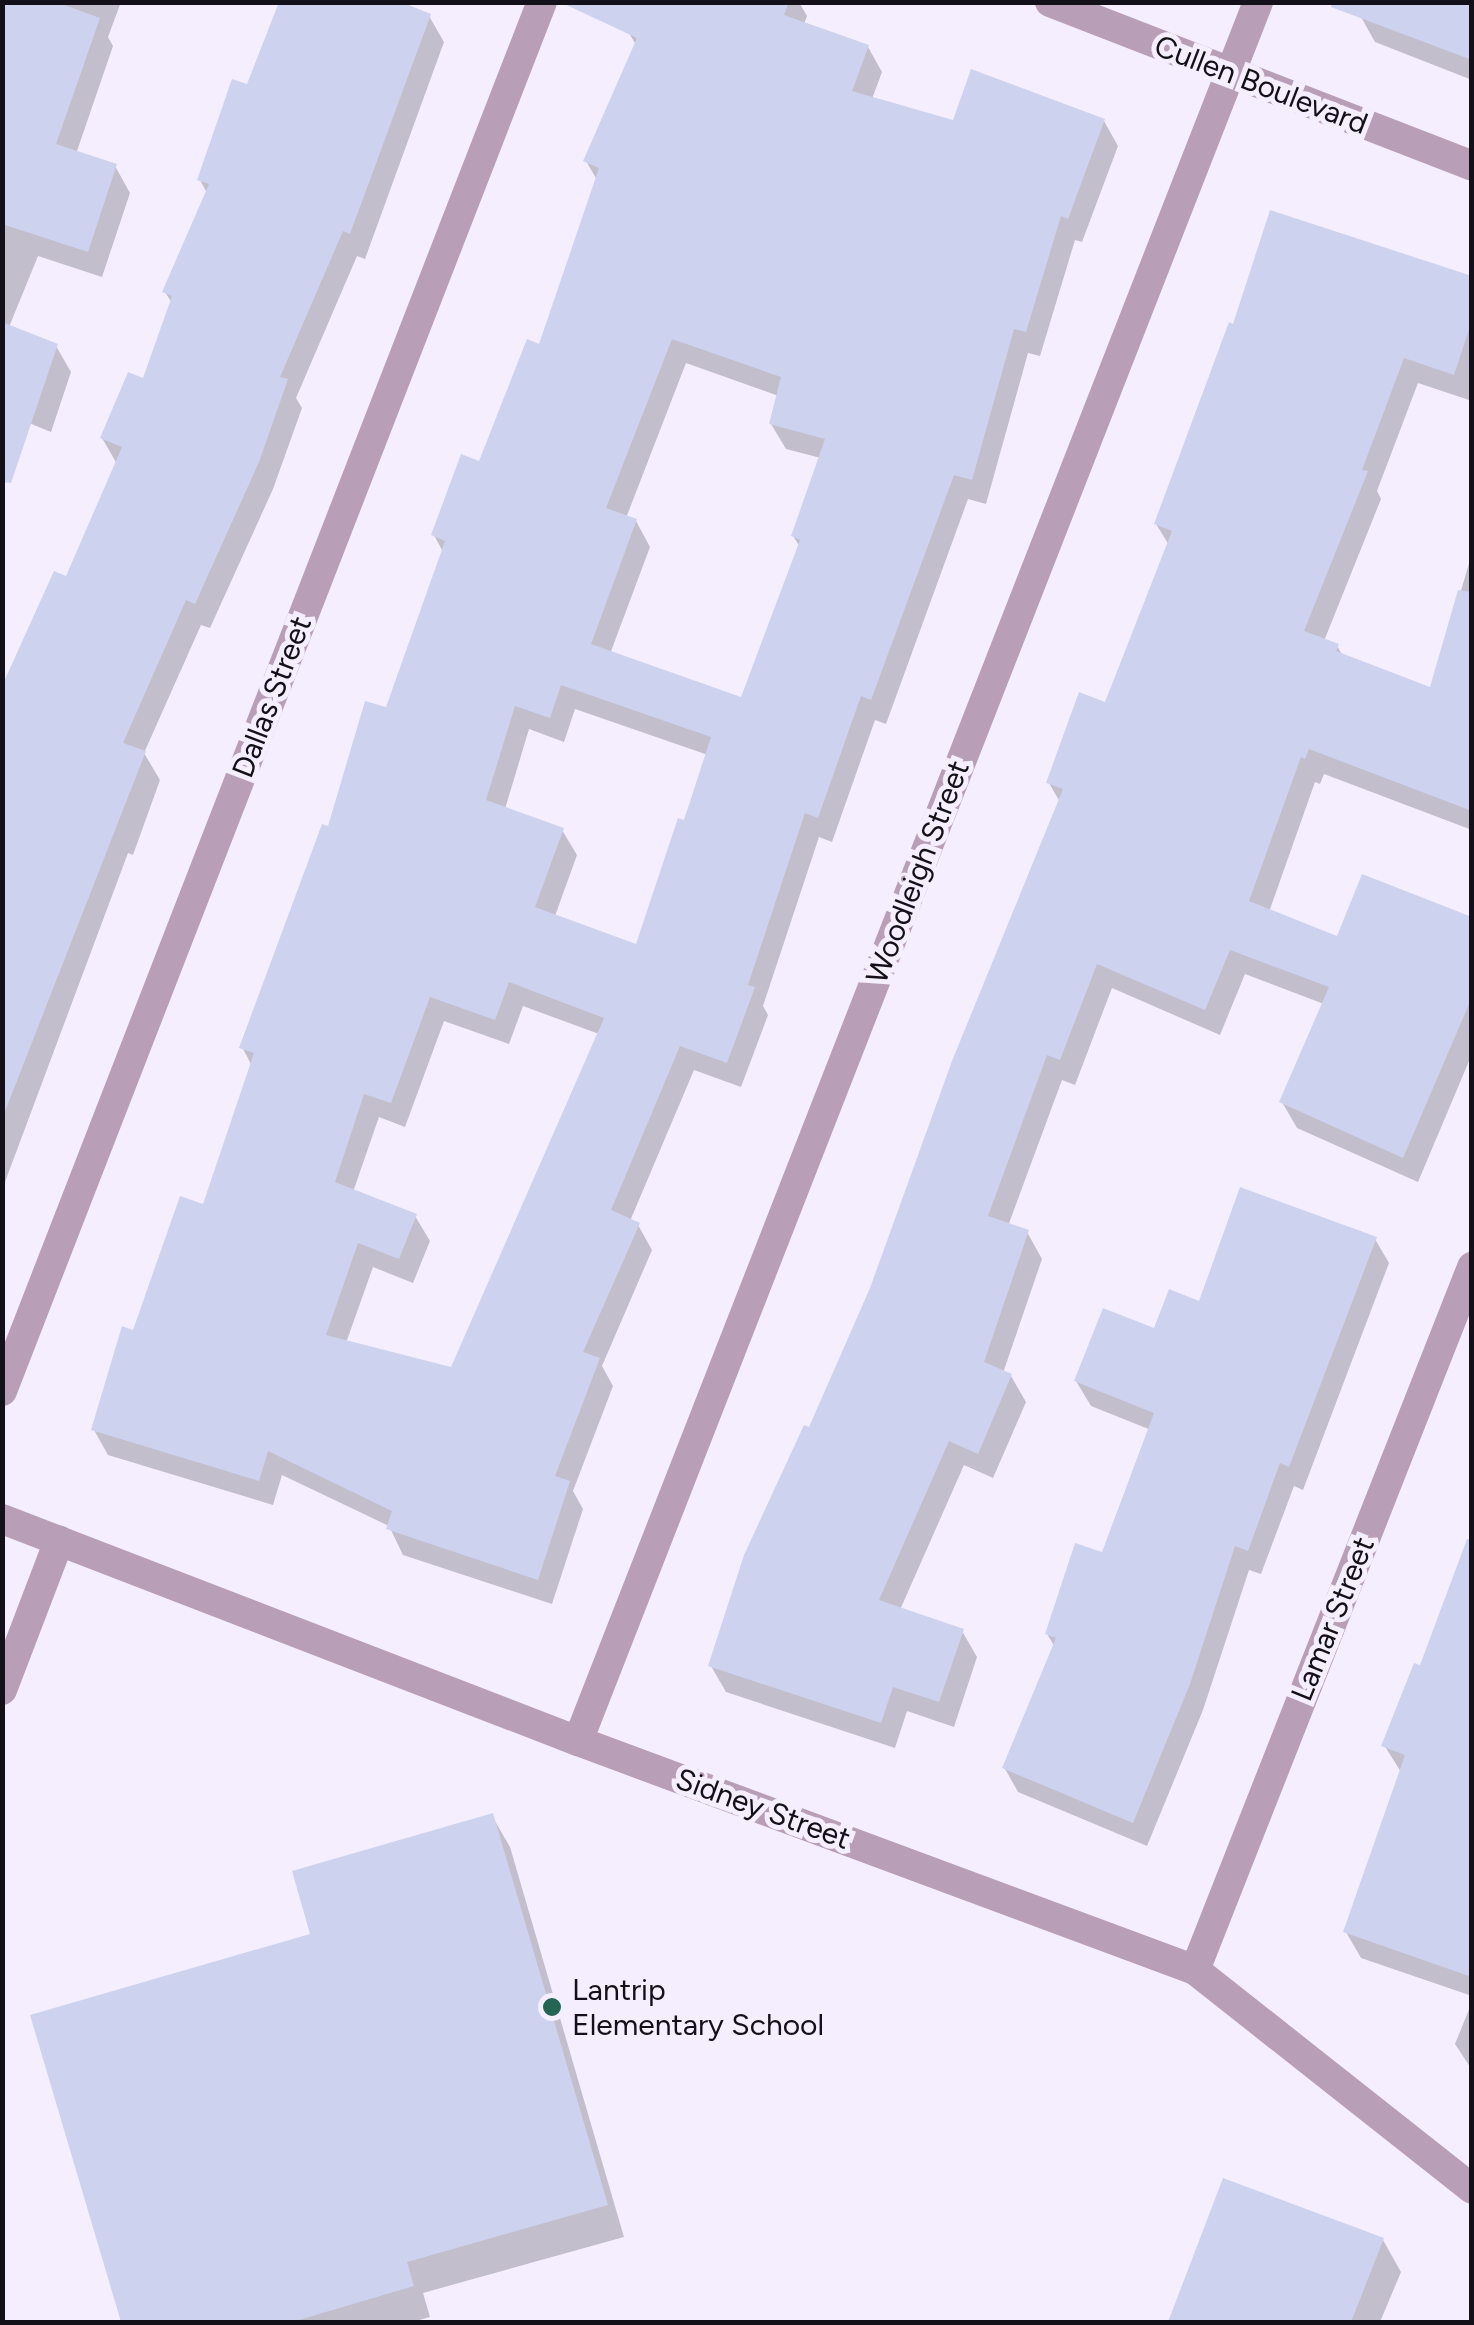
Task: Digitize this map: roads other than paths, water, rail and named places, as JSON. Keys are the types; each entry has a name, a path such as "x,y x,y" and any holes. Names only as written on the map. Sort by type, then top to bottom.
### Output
{"street":[{"name":"Dallas Street","path":"2,1391 542,2"},
{"name":"Cullen Boulevard","path":"1050,2 1472,166"},
{"name":"Woodleigh Street","path":"578,1741 1258,2"},
{"name":"Lamar Street","path":"1194,1970 1472,1268"},
{"name":"Sidney Street","path":"2,1519 578,1741 1194,1970 1472,2189"},
{"path":"2,1690 59,1541"}],"place":[{"name":"Lantrip Elementary School","path":"552,2007"}]}
